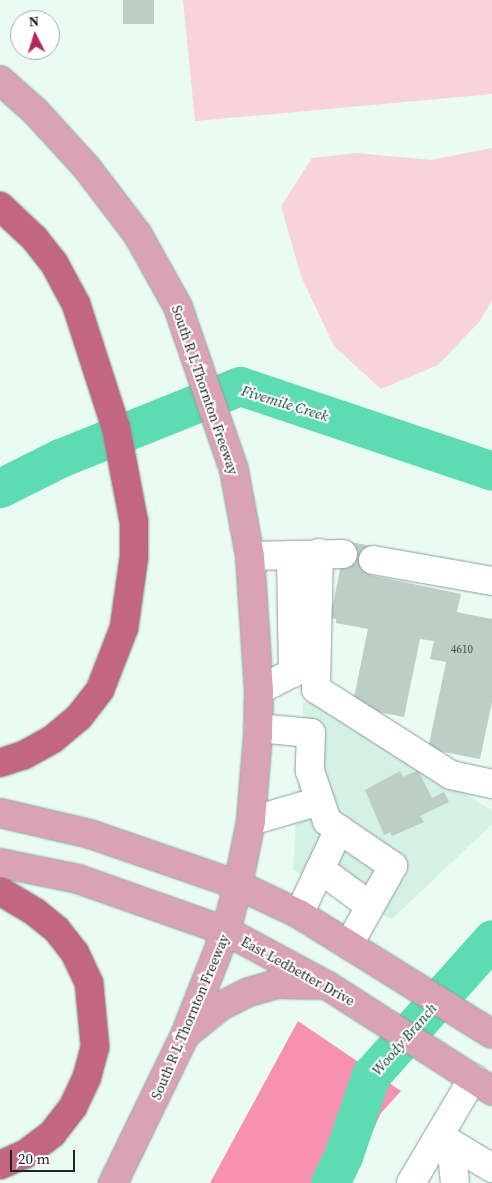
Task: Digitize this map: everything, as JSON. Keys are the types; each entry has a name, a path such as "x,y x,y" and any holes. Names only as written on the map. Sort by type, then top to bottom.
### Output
{"highway":[{"path":"0,206 40,245 76,304 116,428 134,522 134,557 124,628 100,690 79,717 53,740 24,756 0,763"},
{"path":"0,891 35,912 57,930 75,953 89,983 95,1047 87,1077 73,1107 52,1134 25,1154 0,1165"}],"main road":[{"name":"South R L Thornton Freeway","path":"0,80 35,111 87,168 138,234 178,307 234,470 250,556 259,690 258,728 251,821 238,885 226,931 185,1035 113,1183"},
{"path":"0,813 90,834 188,865 238,885 299,914 413,982 484,1029"},
{"name":"East Ledbetter Drive","path":"0,863 78,879 226,931 328,986 474,1079"},
{"path":"185,1035 221,1006 249,992 277,984 328,986"}],"lane":[{"path":"250,556 331,554 316,689 451,775 492,784"},
{"path":"259,690 293,674 291,555"},
{"path":"373,560 492,581"},
{"path":"258,728 312,732 310,771 327,821 393,866 350,944"},
{"path":"251,821 320,801"},
{"path":"299,914 339,829"},
{"path":"320,869 370,906"},
{"path":"410,1183 445,1139 474,1079"},
{"path":"445,1139 492,1168"},
{"path":"445,1139 455,1183"}],"shaded area":[{"path":"183,0 492,0 492,94 195,121"},
{"path":"492,148 492,300 480,321 438,365 381,389 334,346 301,276 281,206 312,158 356,153 431,160"},
{"path":"303,703 325,703 492,811 492,824 392,919 293,870"},
{"path":"298,1021 401,1091 381,1113 349,1183 210,1183"}],"building":[{"path":"123,0 154,0 154,24 123,24"},
{"path":"346,541 376,547 370,575 461,594 457,612 492,619 492,702 480,759 428,749 446,662 430,659 434,641 420,639 404,717 352,707 368,629 336,623 336,619 330,618"},
{"path":"418,770 432,798 444,792 449,802 420,816 424,822 392,836 390,832 384,835 365,790 400,771 403,777"}],"waterway":[{"name":"Fivemile Creek","path":"0,488 60,458 240,386 492,471"},
{"name":"Woody Branch","path":"330,1183 343,1156 371,1075 492,939"}]}
